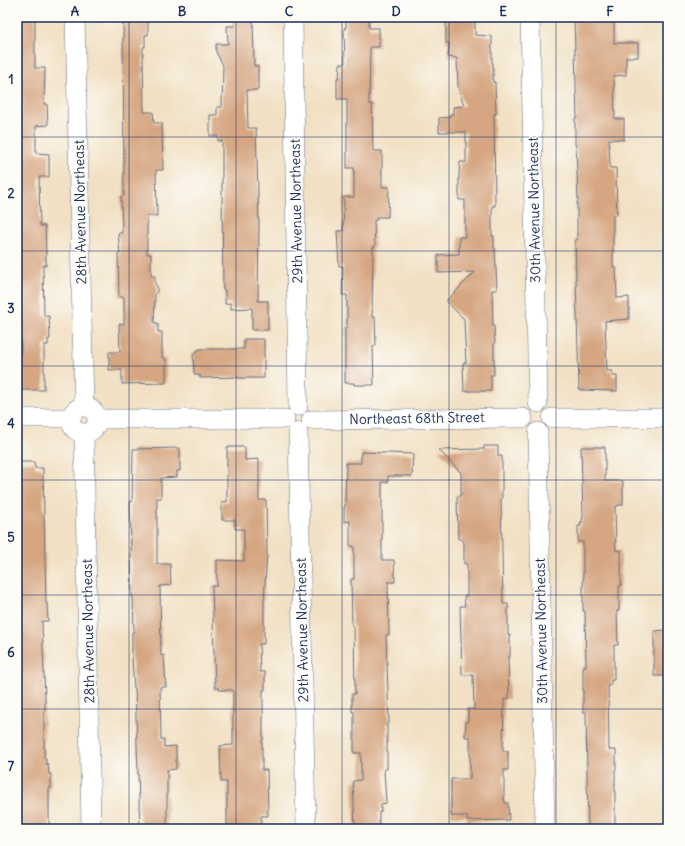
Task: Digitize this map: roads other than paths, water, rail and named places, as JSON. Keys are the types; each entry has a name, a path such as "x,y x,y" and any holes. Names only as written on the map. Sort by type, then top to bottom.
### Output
{"street":[{"name":"28th Avenue Northeast","path":"75,17 84,414 72,426 75,430 84,433 91,829"},
{"name":"29th Avenue Northeast","path":"293,17 298,406 302,406 309,411 298,423 306,829"},
{"name":"30th Avenue Northeast","path":"530,17 538,403"},
{"path":"538,403 549,408 552,418 545,430 538,432 528,429 522,418 526,408 530,405 538,403"},
{"name":"Northeast 68th Street","path":"17,418 84,414 298,423 522,418"},
{"path":"552,418 668,418"},
{"name":"30th Avenue Northeast","path":"538,432 545,829"}]}
